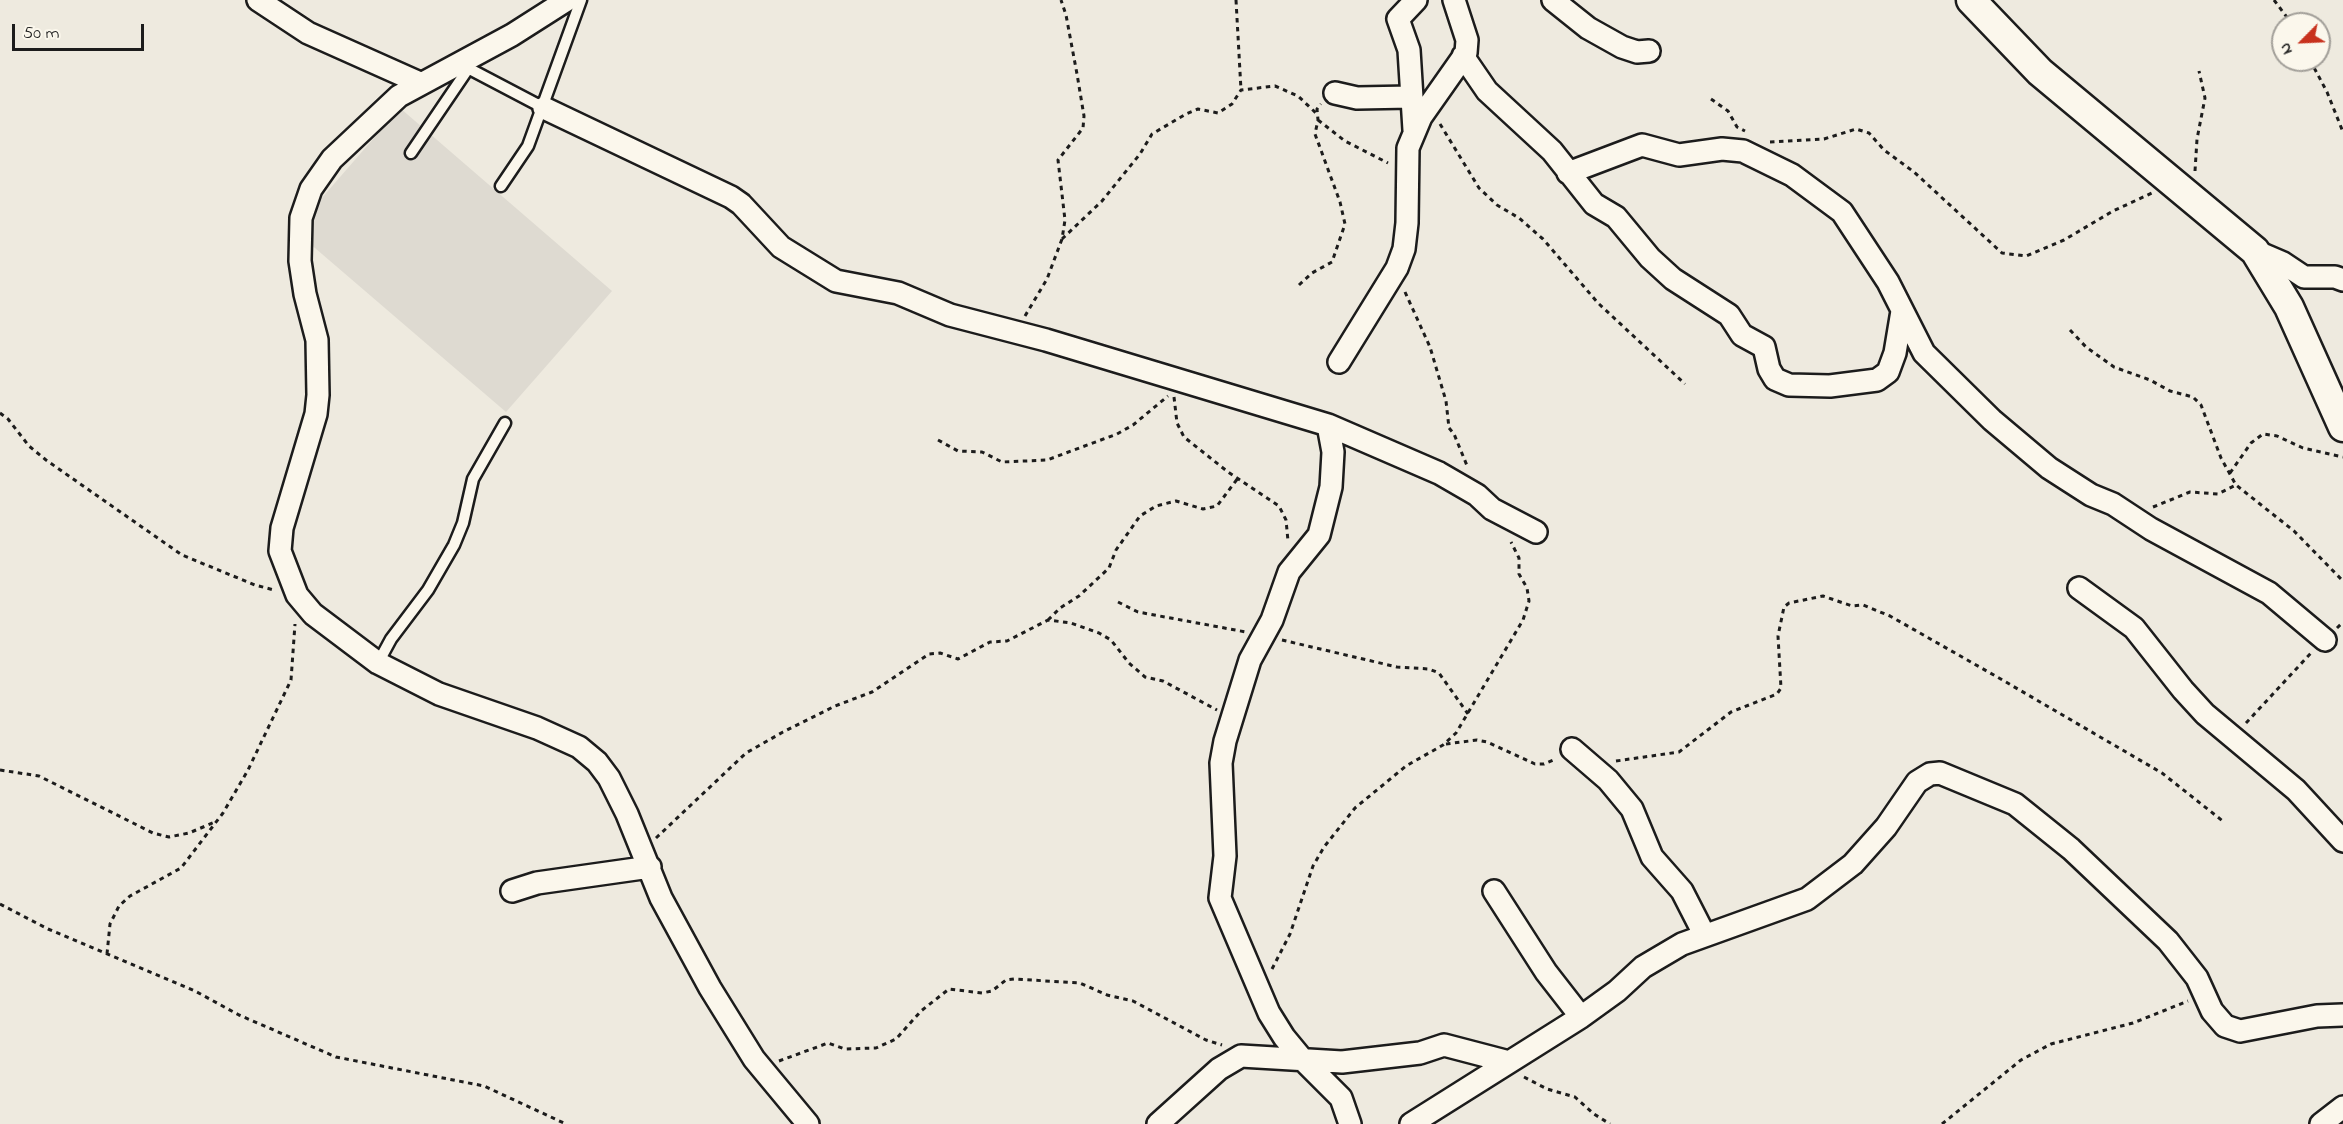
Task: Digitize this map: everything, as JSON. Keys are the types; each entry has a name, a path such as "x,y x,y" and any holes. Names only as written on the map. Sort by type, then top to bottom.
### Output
{"street":[{"path":"258,0 308,33 420,83"},
{"path":"567,0 463,66 420,83 378,114 332,159 311,189 302,210 300,261 305,294 318,340 319,378 316,414 282,528 280,551 297,595 313,614 378,663 439,694 537,728 579,747 597,762 609,778 647,859 660,898 679,934 754,1059 808,1124"},
{"path":"1339,362 1397,268 1407,223 1408,148 1420,101 1409,50 1398,19 1416,0"},
{"path":"1335,93 1357,98 1420,101 1463,56 1467,39 1454,0"},
{"path":"1553,0 1588,28 1622,47 1637,52 1649,51"},
{"path":"1971,0 2040,72 2255,251 2283,263 2304,277 2335,277 2343,280"},
{"path":"1463,56 1487,91 1552,151 1594,204 1616,217 1637,244 1673,279 1716,305 1735,320 1742,335 1764,347 1769,369 1775,379 1784,383 1830,386 1877,380 1888,372 1895,353 1902,312"},
{"path":"544,108 731,197 741,204 781,247 836,281 892,291 950,315 1016,331 1328,425 1411,459 1477,495 1492,509 1536,532"},
{"path":"1568,173 1642,145 1679,155 1722,149 1743,151 1761,158 1817,192 1842,212 1888,282 1924,353 1992,420 2049,468 2269,593 2325,639"},
{"path":"2255,251 2289,307 2343,427"},
{"path":"1328,425 1332,452 1331,487 1316,542 1293,566 1263,636 1250,660 1231,718 1221,764 1224,856 1220,898 1264,1000 1284,1037 1303,1060 1341,1098 1350,1124"},
{"path":"2079,588 2134,628 2183,690 2232,737 2296,790 2343,841"},
{"path":"1572,749 1592,764 1632,809 1652,857 1682,891 1704,934"},
{"path":"1411,1124 1581,1017 1617,991 1643,967 1704,934 1807,899 1853,864 1873,843 1917,782 1930,774 1940,773 2015,804 2071,849 2168,941 2197,978 2212,1011 2225,1026 2240,1031 2317,1016 2343,1015"},
{"path":"512,891 537,883 647,859"},
{"path":"1494,891 1546,972 1581,1017"},
{"path":"1158,1124 1232,1060 1241,1056 1342,1062 1420,1053 1444,1045 1505,1065"},
{"path":"2321,1124 2343,1107"}],"lane":[{"path":"501,186 528,146 544,108 581,0"},
{"path":"411,153 463,66 544,108"},
{"path":"378,663 391,639 428,590 454,545 464,523 473,479 505,423"}],"path":[{"path":"1016,331 1047,279 1062,239 1065,220 1058,160 1083,128 1084,116 1066,15 1061,0"},
{"path":"1062,239 1102,201 1140,154 1152,134 1195,110 1210,113 1225,110 1241,90 1236,0"},
{"path":"1767,142 1824,138 1856,129 1869,133 1884,150 1914,172 2002,253 2026,256 2064,240 2113,211 2182,192 2197,139 2205,98 2199,71"},
{"path":"2316,72 2343,132"},
{"path":"1241,90 1284,87 1316,113 1318,120 1316,141 1340,202 1345,224 1332,262 1312,273 1299,285"},
{"path":"1316,113 1326,98 1335,93"},
{"path":"1711,99 1728,111 1737,127 1750,134"},
{"path":"1420,101 1479,188 1497,205 1519,218 1543,239 1598,303 1685,384"},
{"path":"1318,120 1345,141 1408,174"},
{"path":"1397,268 1408,302 1430,347 1446,401 1449,428 1454,434 1477,495"},
{"path":"2070,330 2086,347 2114,367 2151,380 2170,391 2193,398 2201,405 2236,485 2294,531 2343,581"},
{"path":"938,440 958,451 982,452 1002,462 1047,460 1117,434 1133,425 1164,398 1175,394 1173,406 1177,423 1184,436 1279,506 1288,530 1287,549 1293,566"},
{"path":"0,413 8,419 29,446 46,460 182,555 255,585 297,595 291,680 248,770 217,822 181,868 130,896 119,906 110,924 107,954"},
{"path":"2230,474 2251,443 2263,434 2277,436 2303,448 2343,457"},
{"path":"647,859 690,804 746,753 818,714 872,692 929,654 940,653 958,659 990,642 1006,641 1048,620 1109,568 1116,550 1140,516 1156,506 1176,501 1203,509 1217,506 1238,478"},
{"path":"2133,517 2190,492 2218,494 2236,485"},
{"path":"1264,1000 1276,957 1290,934 1313,866 1324,847 1355,808 1406,766 1443,745 1456,733 1523,620 1529,601 1527,588 1519,574 1519,558 1510,540"},
{"path":"1592,764 1679,752 1731,712 1777,694 1781,688 1778,636 1784,607 1795,601 1823,596 1852,606 1863,605 1890,616 2162,773 2224,822"},
{"path":"1118,602 1138,612 1263,636 1398,668 1430,669 1438,673 1468,714"},
{"path":"1048,620 1071,623 1099,633 1111,640 1129,663 1145,677 1163,681 1231,718"},
{"path":"2232,737 2343,622"},
{"path":"1443,745 1477,740 1487,742 1535,764 1551,762 1565,750 1572,749"},
{"path":"0,771 39,776 153,833 169,837 189,833 217,822"},
{"path":"0,904 107,954 195,991 239,1015 336,1057 484,1086 566,1124"},
{"path":"754,1059 778,1062 828,1043 845,1049 876,1048 896,1039 921,1011 950,989 982,993 992,991 1006,980 1014,979 1080,983 1107,995 1133,1001 1206,1040 1260,1056"},
{"path":"1942,1124 2021,1060 2051,1044 2133,1023 2204,996"},
{"path":"1505,1065 1547,1089 1575,1097 1594,1114 1610,1124"}],"shaded area":[{"path":"400,108 612,291 506,412 294,230"}]}
